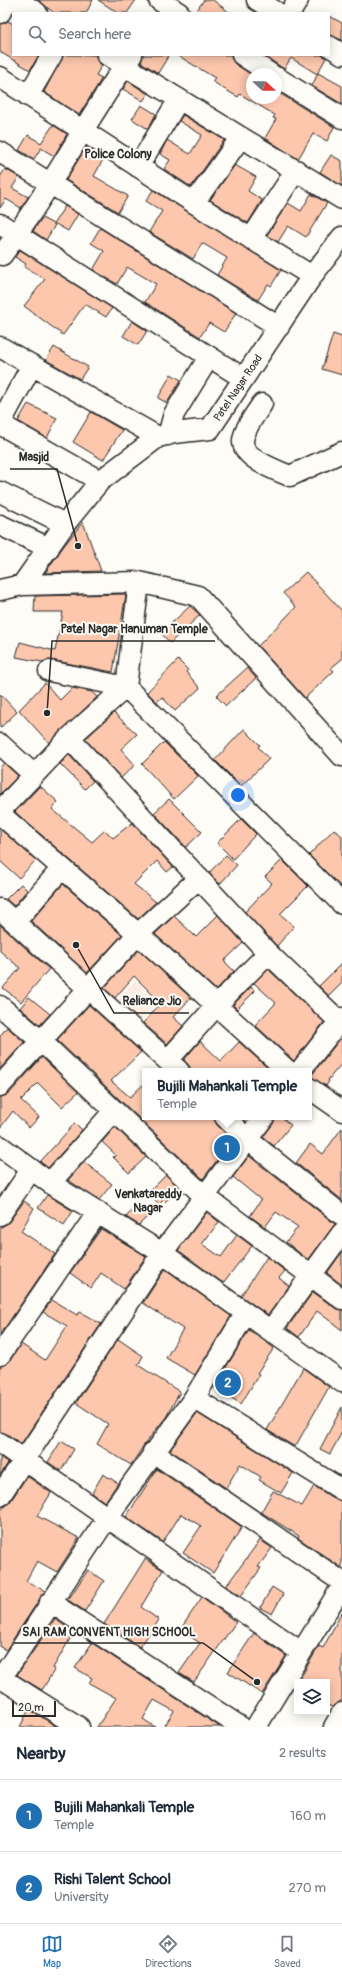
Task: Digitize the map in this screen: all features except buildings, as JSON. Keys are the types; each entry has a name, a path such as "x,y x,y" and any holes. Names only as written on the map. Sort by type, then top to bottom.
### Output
{"street":[{"path":"0,13 8,0"},
{"path":"16,0 36,12"},
{"path":"257,0 276,12"},
{"path":"291,12 298,0"},
{"path":"330,47 342,54"},
{"path":"28,96 51,56"},
{"path":"111,56 128,60 179,99 342,199"},
{"path":"244,56 265,65"},
{"path":"0,254 2,255 17,235 51,185 82,132 128,60"},
{"path":"0,77 82,132 312,276"},
{"path":"282,81 342,118"},
{"path":"138,167 179,99"},
{"path":"194,203 241,137"},
{"path":"0,152 279,327"},
{"path":"251,239 296,170"},
{"path":"0,224 243,378"},
{"name":"Patel Nagar Road","path":"22,585 65,524 100,481 163,436 210,429 312,276 342,237"},
{"path":"0,347 163,436 174,414 209,357"},
{"path":"32,365 0,424 100,481"},
{"path":"262,404 246,431 242,442 246,449 260,463 290,476 342,452"},
{"path":"0,492 65,524"},
{"path":"0,525 49,548"},
{"path":"139,582 126,687 69,738 0,812 138,934 285,1068"},
{"path":"0,590 22,585 139,582 198,596 203,599 342,756"},
{"path":"49,671 126,687 342,904"},
{"path":"69,738 268,953 341,1021 302,1068"},
{"path":"0,744 34,775"},
{"path":"15,922 62,868"},
{"path":"0,1086 88,987 138,934 199,878"},
{"path":"0,909 174,1066 216,1006 268,953"},
{"path":"0,1006 41,1041 204,1196 342,1299"},
{"path":"312,1090 342,1111"},
{"path":"50,1183 114,1111"},
{"path":"228,1120 247,1139 342,1214"},
{"path":"0,1496 162,1254 262,1120"},
{"path":"0,1146 50,1183 98,1212 162,1254 246,1312 342,1382"},
{"path":"0,1215 31,1170"},
{"path":"0,1355 98,1212"},
{"path":"271,1330 342,1233"},
{"path":"79,1727 0,1679 107,1518 153,1452 194,1398 246,1312"},
{"path":"194,1398 342,1490"},
{"path":"0,1443 301,1652"},
{"path":"153,1452 342,1582"},
{"path":"256,1727 342,1586"},
{"path":"50,1602 241,1727"},
{"path":"334,1727 342,1713"}],"shaded area":[{"path":"135,980 144,989 126,1009 117,1000"},
{"path":"146,991 158,1001 139,1023 127,1013"}],"place":[{"name":"Masjid","path":"78,546"},
{"name":"Patel Nagar Hanuman Temple","path":"47,713"},
{"name":"Reliance Jio","path":"76,945"},
{"name":"Bujili Mahankali Temple","path":"227,1148"},
{"name":"Rishi Talent School","path":"228,1383"},
{"name":"SAI RAM CONVENT HIGH SCHOOL","path":"257,1682"}],"district":[{"name":"Police Colony","path":"118,154"},
{"name":"Venkatareddy Nagar","path":"148,1201"}]}
